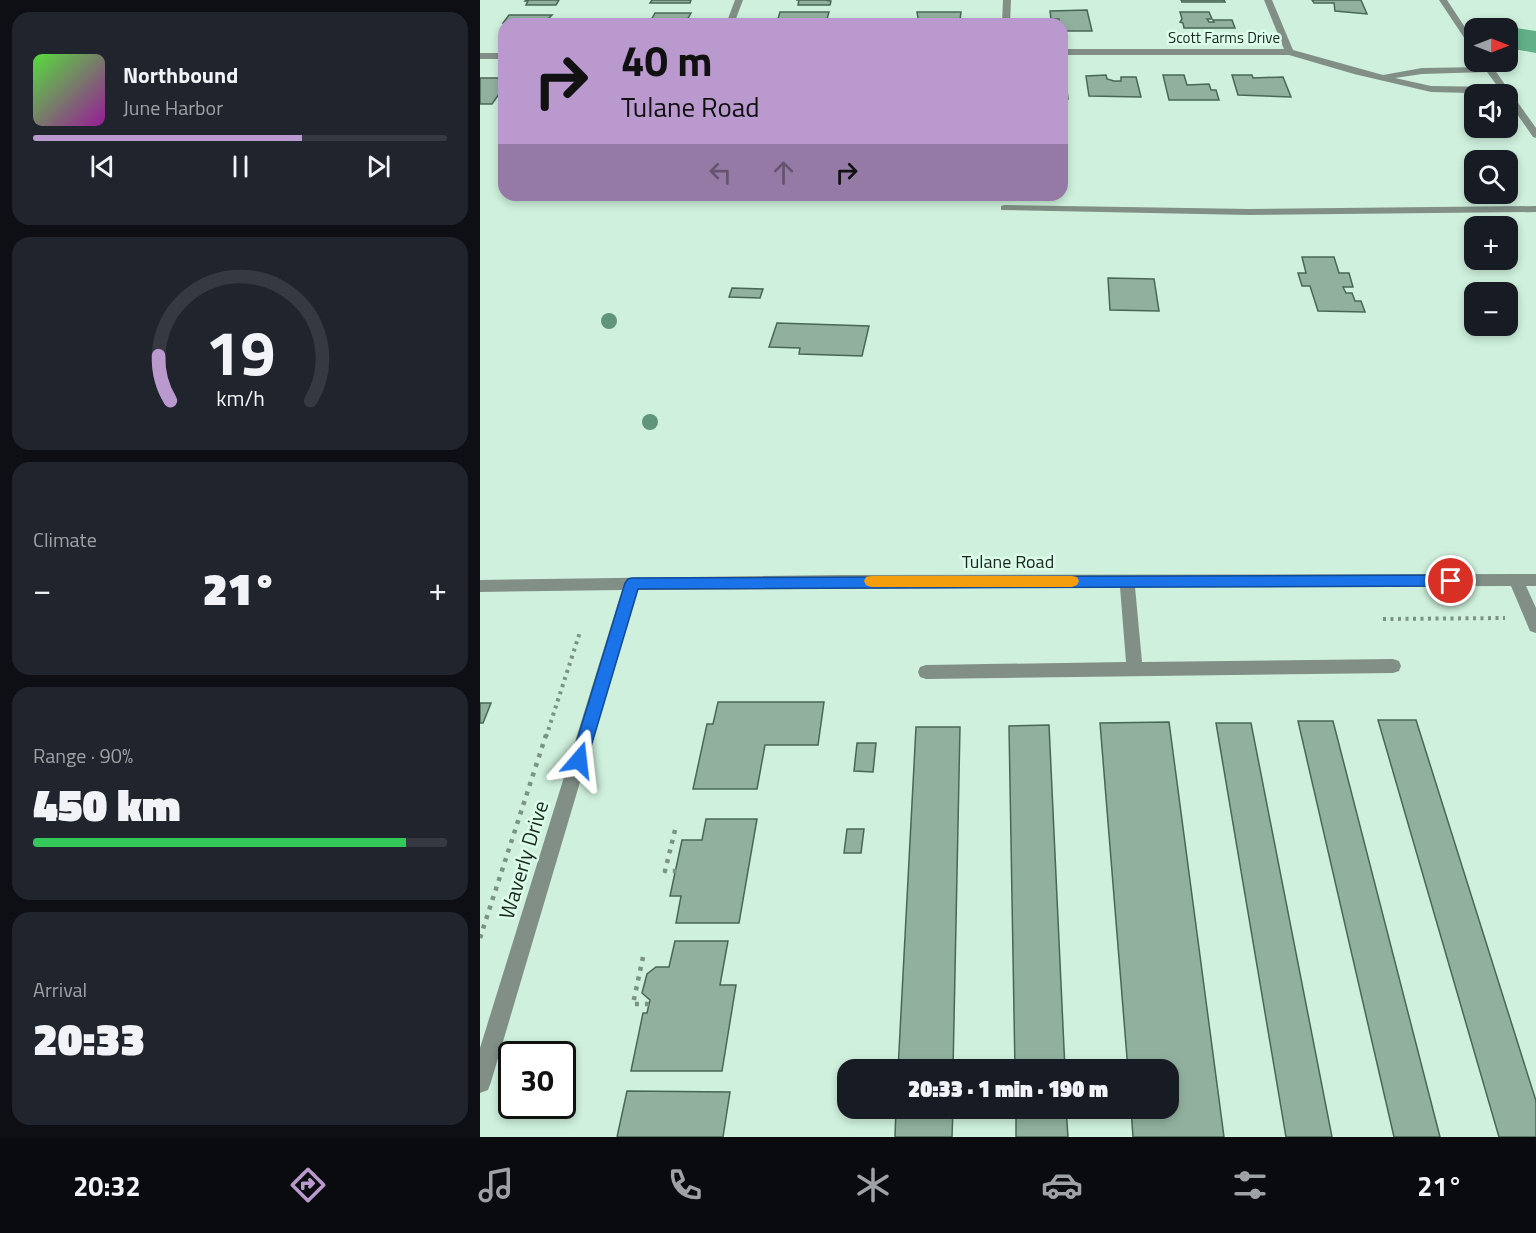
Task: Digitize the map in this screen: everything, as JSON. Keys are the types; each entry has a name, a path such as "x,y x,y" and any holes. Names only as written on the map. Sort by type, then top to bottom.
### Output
{"street":[{"path":"732,18 739,0"},
{"path":"1006,18 1007,0"},
{"path":"1268,0 1289,52"},
{"path":"1443,0 1464,31"},
{"name":"Scott Farms Drive","path":"1068,52 1289,52 1357,72 1431,89 1464,89"},
{"path":"480,56 498,56"},
{"name":"Scott Farms Drive","path":"1383,77 1464,67"},
{"path":"1518,108 1536,134"},
{"path":"1005,208 1249,212 1536,209"},
{"path":"1516,580 1534,622"},
{"name":"Tulane Road","path":"480,586 632,583 1536,580"},
{"path":"1127,581 1135,669"},
{"name":"Waverly Drive","path":"480,1082 632,583"},
{"path":"926,672 1393,666"}],"path":[{"path":"1383,619 1534,622"},
{"path":"480,938 580,632"},
{"path":"675,831 665,871 676,871"},
{"path":"644,957 633,1004 649,1004"}],"building":[{"path":"526,0 559,0 556,5 526,5 528,1"},
{"path":"652,0 691,0 690,3 650,3"},
{"path":"799,0 831,1 830,5 798,5"},
{"path":"1181,0 1224,0 1225,2 1182,2"},
{"path":"1312,0 1361,0 1367,14 1335,11 1334,3 1314,3"},
{"path":"1087,10 1092,31 1068,31 1068,18 1051,18 1050,11"},
{"path":"780,12 829,12 827,18 778,18"},
{"path":"917,12 961,12 960,18 918,18"},
{"path":"1180,12 1209,12 1212,19 1207,19 1209,22 1232,20 1235,28 1184,28 1183,23 1180,22 1182,19"},
{"path":"655,13 691,13 688,18 652,18"},
{"path":"509,15 552,15 549,18 507,18"},
{"path":"1106,75 1107,79 1114,81 1121,81 1121,77 1136,77 1141,97 1089,96 1086,76"},
{"path":"1163,75 1184,75 1187,85 1209,84 1211,90 1216,90 1219,100 1169,100"},
{"path":"1232,75 1252,75 1253,78 1283,77 1291,97 1238,95"},
{"path":"480,78 498,78 498,96 492,104 480,104"},
{"path":"1302,257 1334,257 1339,273 1349,273 1353,287 1343,287 1346,293 1352,293 1355,301 1361,301 1365,312 1318,311 1310,286 1302,286 1298,273 1306,273"},
{"path":"1108,278 1154,279 1159,311 1110,310"},
{"path":"732,288 763,289 760,298 729,297"},
{"path":"777,323 869,326 862,356 799,354 800,348 769,347"},
{"path":"718,702 824,702 818,745 765,745 757,789 693,789 707,724 713,724"},
{"path":"480,703 491,703 483,723 480,723"},
{"path":"1378,720 1416,720 1536,1101 1536,1137 1499,1137"},
{"path":"1298,721 1333,721 1440,1137 1394,1137"},
{"path":"1169,722 1224,1137 1133,1137 1132,1119 1179,1119 1179,1059 1127,1059 1100,723"},
{"path":"1216,723 1251,723 1332,1137 1286,1137"},
{"path":"1049,725 1064,1059 1015,1059 1009,726"},
{"path":"916,727 960,727 953,1059 899,1059"},
{"path":"857,743 876,743 873,772 854,771"},
{"path":"706,819 757,819 739,923 676,923 681,896 670,896 682,840 702,840"},
{"path":"847,829 864,829 861,853 844,853"},
{"path":"675,941 728,941 720,985 736,985 722,1071 631,1071 643,1013 647,1013 650,1000 642,993 647,974 656,967 669,967"},
{"path":"627,1091 730,1092 723,1137 617,1137"},
{"path":"896,1119 953,1119 952,1137 895,1137"},
{"path":"1016,1119 1067,1119 1068,1137 1016,1137"}],"waterway":[{"path":"1518,39 1536,42"}],"slow traffic":[{"path":"871,581 1072,581"}],"route":[{"path":"579,760 632,583 1451,581"}]}
